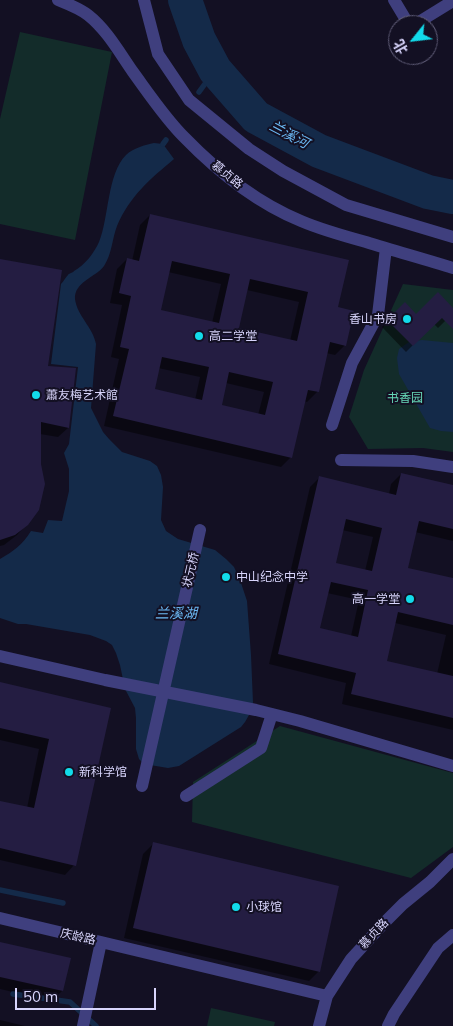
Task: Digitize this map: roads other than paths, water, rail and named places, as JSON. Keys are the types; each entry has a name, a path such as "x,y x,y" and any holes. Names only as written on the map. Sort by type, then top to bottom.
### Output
{"street":[{"name":"慕贞路","path":"58,0 74,6 88,15 102,29 159,108 184,137 240,187 299,221 453,268"},
{"path":"144,0 158,54 188,100 249,149 283,172 346,205 453,237"},
{"path":"394,0 403,15"},
{"path":"430,15 453,1"},
{"path":"332,425 352,363 378,315 386,248"},
{"path":"341,460 413,461 453,467"},
{"name":"状元桥","path":"142,786 200,533"},
{"path":"0,656 105,680 256,710 453,766"},
{"path":"186,796 261,748 272,714"},
{"name":"慕贞路","path":"319,1026 327,996 365,943 403,904 430,882 453,859"},
{"name":"庆龄路","path":"0,918 101,942 83,1026"},
{"path":"388,1026 438,948 453,934"},
{"path":"101,942 327,996"}],"water":[{"name":"兰溪湖","path":"154,143 163,144 174,159 134,197 117,226 109,257 104,266 82,284 76,293 76,305 92,332 96,344 91,408 103,432 122,452 150,461 157,466 163,487 161,520 166,531 178,539 215,550 234,567 247,601 253,703 249,715 241,727 179,766 168,768 144,764 139,759 136,749 135,708 125,689 120,665 112,645 90,635 18,624 0,618 0,559 17,547 31,531 43,533 48,520 62,521 69,491 69,469 64,453 69,444 78,367 51,364 61,284 68,275 85,262 99,242 115,173 120,163 132,150"},
{"path":"422,340 453,343 453,432 430,428 399,374 397,358 399,349 409,342"}],"waterway":[{"name":"兰溪河","path":"185,0 199,40 215,70 256,117 319,151 428,192 453,197"},
{"path":"199,92 215,70"},
{"path":"163,144 166,140"},
{"path":"0,890 63,903"},
{"path":"13,994 70,1002 96,1026"}],"place":[{"name":"香山书房","path":"407,319"},
{"name":"高二学堂","path":"199,336"},
{"name":"蕭友梅艺术館","path":"36,395"},
{"name":"中山纪念中学","path":"226,577"},
{"name":"高一学堂","path":"410,599"},
{"name":"新科学馆","path":"69,772"},
{"name":"小球馆","path":"236,907"}],"park label":[{"name":"书香园","path":"405,398"}]}
